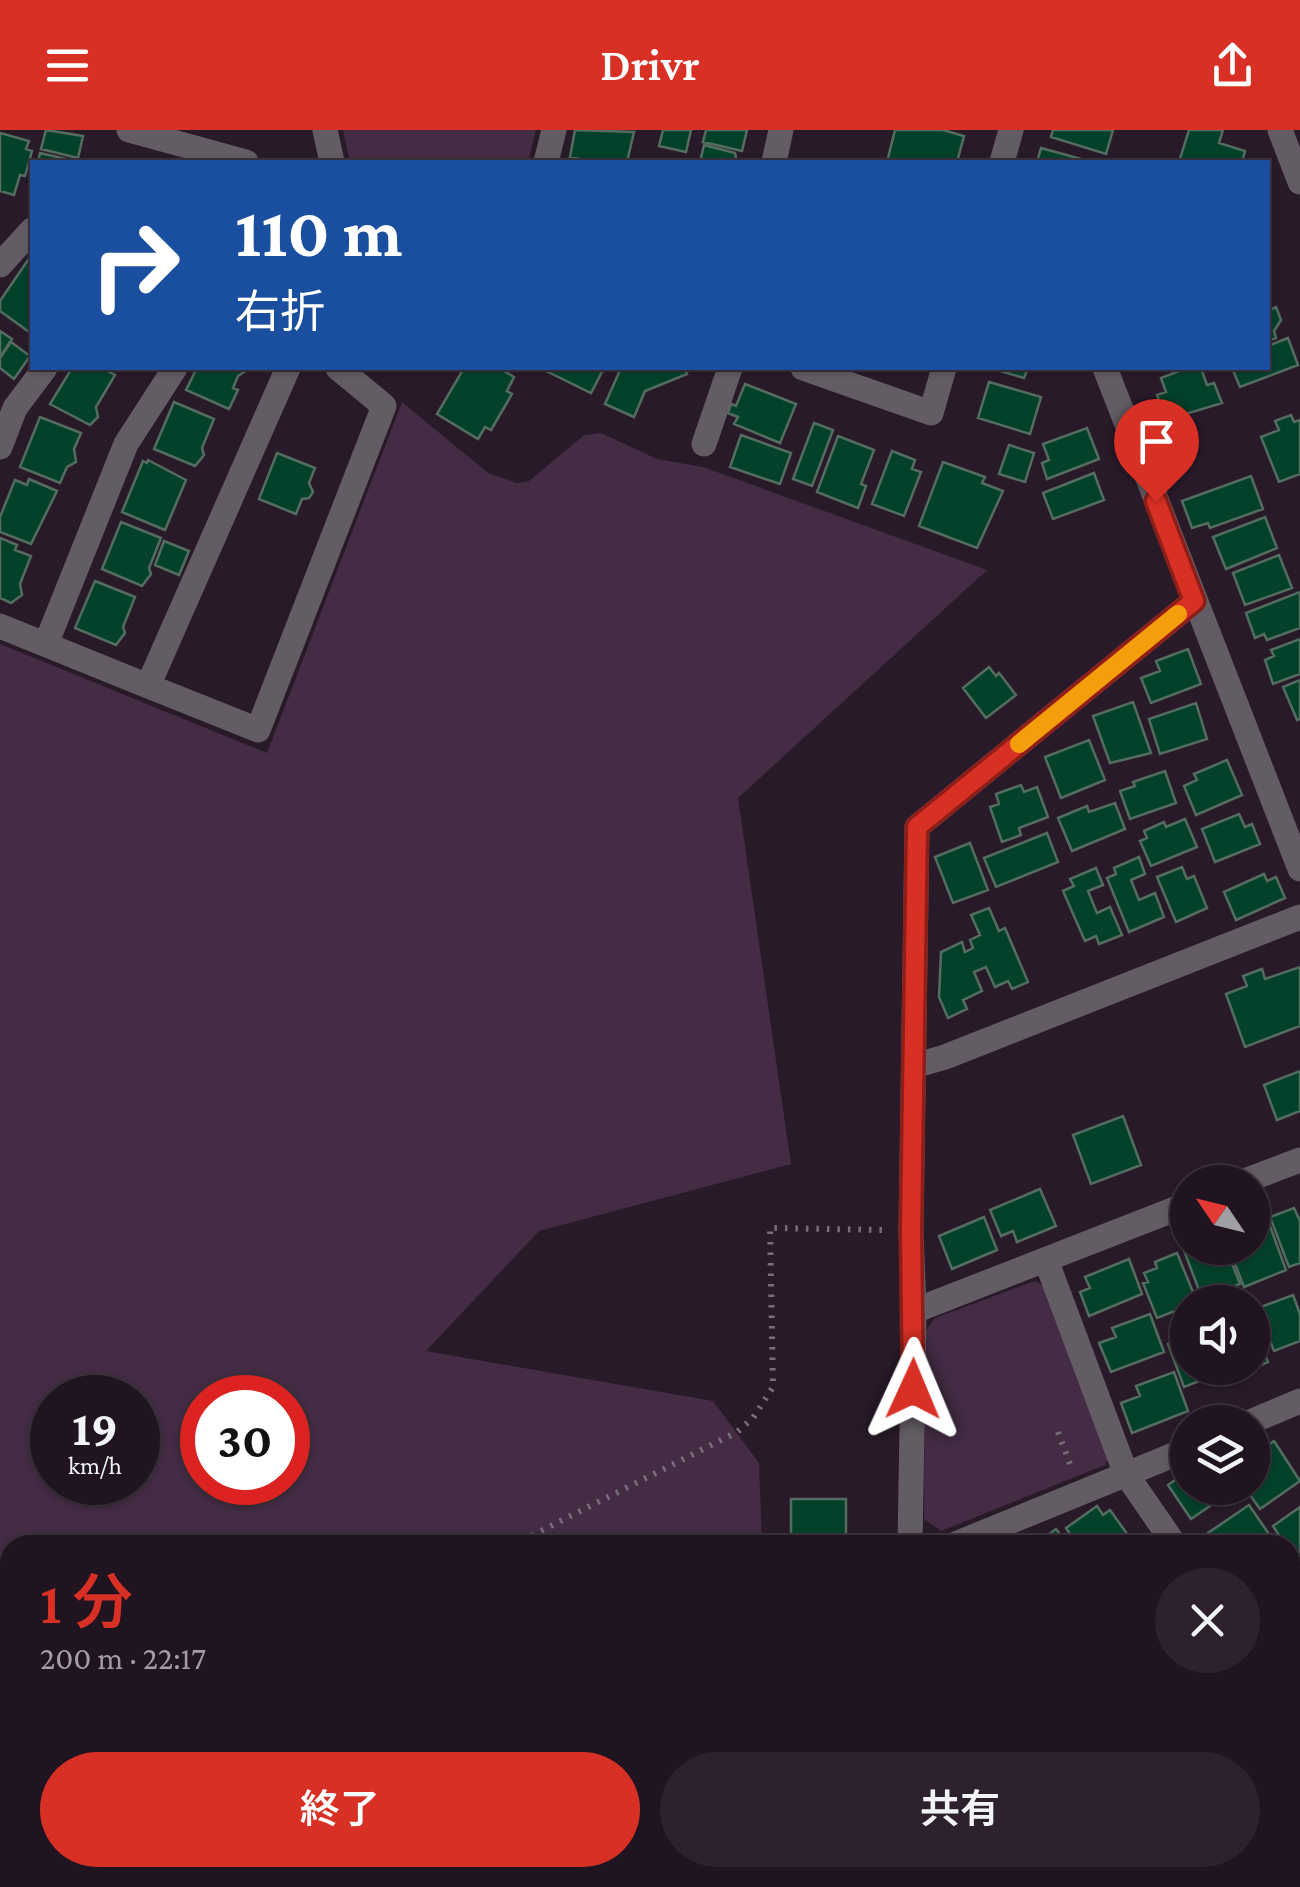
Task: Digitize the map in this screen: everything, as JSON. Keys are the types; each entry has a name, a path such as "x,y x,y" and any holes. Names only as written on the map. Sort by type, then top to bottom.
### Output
{"street":[{"path":"129,130 239,160"},
{"path":"325,130 332,160"},
{"path":"546,160 554,130"},
{"path":"774,160 781,130"},
{"path":"1003,160 1011,130"},
{"path":"1280,130 1300,182"},
{"path":"0,264 30,232"},
{"path":"0,447 15,408 44,370"},
{"path":"46,644 126,444 173,370"},
{"path":"148,686 287,370"},
{"path":"0,626 258,730 384,406 340,370"},
{"path":"704,444 729,370"},
{"path":"808,370 931,413 943,370"},
{"path":"1105,370 1300,868"},
{"path":"910,1535 917,827 1194,601"},
{"path":"914,1066 1300,916"},
{"path":"1270,1171 1300,1160"},
{"path":"914,1311 1170,1211"},
{"path":"1046,1260 1126,1474 1168,1535"},
{"path":"1270,1414 1300,1402"},
{"path":"977,1535 1170,1456"}],"path":[{"path":"532,1535 737,1432 753,1418 773,1387 770,1228 911,1230"},
{"path":"1058,1432 1070,1464"}],"shaded area":[{"path":"343,130 536,130 528,160 350,160"},
{"path":"402,402 488,473 517,483 529,481 584,435 601,433 657,459 703,467 987,570 738,798 791,1164 539,1231 426,1351 713,1401 759,1463 762,1535 0,1535 0,644 267,753"},
{"path":"1035,1281 1047,1288 1109,1457 1105,1465 941,1531 924,1519 925,1332 935,1318"}],"building":[{"path":"46,130 83,136 78,158 41,149"},
{"path":"575,130 634,132 627,160 570,157"},
{"path":"663,130 691,130 686,152 659,146"},
{"path":"706,130 747,130 742,151 703,142"},
{"path":"895,130 943,130 964,136 958,160 888,160"},
{"path":"1053,130 1113,130 1106,154 1051,137"},
{"path":"1189,130 1223,130 1219,143 1245,151 1243,160 1180,160"},
{"path":"0,133 29,141 26,149 32,151 14,195 0,191"},
{"path":"704,145 735,153 737,160 700,160"},
{"path":"1041,148 1085,160 1038,160"},
{"path":"40,153 70,160 38,160"},
{"path":"28,260 30,333 0,311 0,301"},
{"path":"1276,307 1281,320 1274,331 1276,338 1270,340 1270,310"},
{"path":"0,331 12,339 0,357"},
{"path":"1288,338 1298,365 1240,387 1233,370 1270,370 1270,345"},
{"path":"11,342 30,356 14,379 0,368 0,358"},
{"path":"71,370 106,370 115,375 96,407 98,417 90,425 50,404"},
{"path":"196,370 247,370 238,376 233,388 238,390 229,409 186,390"},
{"path":"463,370 502,370 514,377 507,391 512,394 491,430 485,427 478,439 437,414"},
{"path":"544,370 603,370 591,393"},
{"path":"620,370 685,370 687,374 645,391 634,417 605,404"},
{"path":"997,370 1027,370 1024,378"},
{"path":"1182,370 1202,370 1207,385 1214,383 1222,403 1173,418 1171,411 1164,413 1157,395 1166,392 1161,378"},
{"path":"989,382 1041,397 1030,434 978,418"},
{"path":"745,384 796,404 780,443 734,424 738,417 728,413 731,404 736,406"},
{"path":"174,402 214,419 202,448 204,455 195,466 154,449"},
{"path":"1291,415 1294,422 1300,420 1300,474 1279,482 1261,437 1279,430 1275,421"},
{"path":"40,417 81,433 74,449 76,462 67,467 60,483 20,467"},
{"path":"814,423 833,430 812,486 793,479"},
{"path":"1087,428 1099,459 1047,479 1042,463 1049,460 1043,444"},
{"path":"741,435 791,453 780,484 730,467"},
{"path":"838,436 874,450 861,484 866,486 858,508 817,492"},
{"path":"1009,445 1034,453 1025,482 999,474"},
{"path":"892,451 915,460 912,469 921,472 904,516 872,504"},
{"path":"277,453 315,468 309,483 313,492 302,499 296,514 259,499"},
{"path":"143,461 186,480 165,530 122,512"},
{"path":"943,462 985,477 982,483 1003,491 977,548 919,526"},
{"path":"1094,473 1104,500 1053,519 1043,493"},
{"path":"1251,476 1263,509 1210,528 1208,523 1192,528 1182,501"},
{"path":"29,479 57,491 31,544 0,532 0,517 15,480 27,485"},
{"path":"1265,517 1277,548 1226,569 1213,537"},
{"path":"121,522 161,538 149,568 151,574 142,586 102,569"},
{"path":"0,538 31,556 20,584 22,595 11,603 0,598"},
{"path":"164,541 189,551 179,575 155,565"},
{"path":"1279,555 1292,588 1245,605 1233,573"},
{"path":"95,581 135,597 123,627 125,633 116,645 75,628"},
{"path":"1300,592 1300,628 1267,640 1264,634 1255,638 1246,613"},
{"path":"1300,639 1300,674 1273,684 1265,660 1274,656 1271,650"},
{"path":"1188,649 1201,684 1151,703 1141,678 1160,671 1156,661"},
{"path":"989,667 996,676 999,673 1016,695 986,718 963,688"},
{"path":"1300,680 1300,719 1297,720 1283,687"},
{"path":"1133,702 1151,753 1110,763 1093,716"},
{"path":"1196,703 1207,739 1160,754 1149,719"},
{"path":"1089,740 1105,780 1061,798 1045,757"},
{"path":"1227,760 1242,795 1196,815 1184,786 1197,780 1194,774"},
{"path":"1165,771 1176,803 1130,819 1120,791"},
{"path":"1021,785 1024,792 1037,787 1048,817 1019,828 1021,835 1002,842 990,807 999,804 996,794"},
{"path":"1115,803 1125,829 1072,851 1058,818 1087,806 1089,812"},
{"path":"1239,814 1245,827 1252,824 1260,844 1215,862 1202,829"},
{"path":"1185,819 1197,847 1151,866 1140,841 1147,838 1144,831 1164,822 1166,827"},
{"path":"1047,833 1058,862 996,887 984,858"},
{"path":"970,843 988,890 953,903 935,857"},
{"path":"1139,857 1145,874 1131,880 1139,900 1155,893 1164,917 1129,932 1107,878 1116,874 1114,868"},
{"path":"1182,867 1187,879 1194,876 1207,908 1176,922 1157,877"},
{"path":"1096,868 1103,885 1088,891 1097,913 1110,907 1122,935 1099,944 1096,936 1085,941 1063,891 1074,886 1070,879"},
{"path":"1264,874 1267,881 1276,877 1285,898 1236,920 1224,892"},
{"path":"989,908 999,931 1005,928 1028,982 1012,989 1008,981 995,987 986,967 974,972 982,991 963,1000 967,1009 948,1018 939,997 941,952 962,942 965,952 973,948 970,940 980,935 971,915"},
{"path":"1300,967 1300,1026 1245,1047 1226,994 1247,986 1243,976 1262,969 1265,979"},
{"path":"1300,1071 1300,1111 1277,1120 1264,1085"},
{"path":"1123,1116 1141,1165 1091,1184 1073,1135"},
{"path":"1040,1189 1056,1226 1017,1242 1013,1231 1001,1236 990,1210"},
{"path":"1294,1208 1300,1221 1300,1263 1289,1267 1270,1217"},
{"path":"984,1217 997,1250 952,1269 939,1236"},
{"path":"1270,1226 1286,1270 1243,1285 1236,1265 1270,1265"},
{"path":"1170,1256 1170,1265 1182,1265 1190,1285 1170,1285 1170,1313 1157,1318 1143,1283 1148,1282 1144,1273 1157,1268 1155,1262"},
{"path":"1129,1259 1142,1294 1089,1316 1080,1292 1090,1288 1085,1277"},
{"path":"1189,1265 1233,1265 1240,1284 1237,1285 1197,1285"},
{"path":"1293,1295 1300,1314 1300,1341 1274,1351 1270,1340 1270,1304"},
{"path":"1150,1314 1164,1352 1111,1372 1099,1343 1116,1337 1112,1328"},
{"path":"1170,1373 1170,1385 1179,1385 1186,1405 1170,1405 1170,1418 1132,1433 1121,1403 1140,1396 1136,1386"},
{"path":"1274,1441 1300,1481 1270,1502 1270,1444"},
{"path":"791,1499 846,1499 846,1535 791,1535"},
{"path":"1182,1505 1211,1505 1191,1519"},
{"path":"1249,1505 1270,1535 1205,1535"},
{"path":"1097,1506 1103,1515 1110,1510 1128,1535 1071,1535 1066,1528"},
{"path":"1300,1507 1300,1535 1279,1535 1273,1526"}],"slow traffic":[{"path":"1019,744 1178,614"}],"route":[{"path":"913,1389 911,1230 917,827 1194,601 1156,501"}]}
